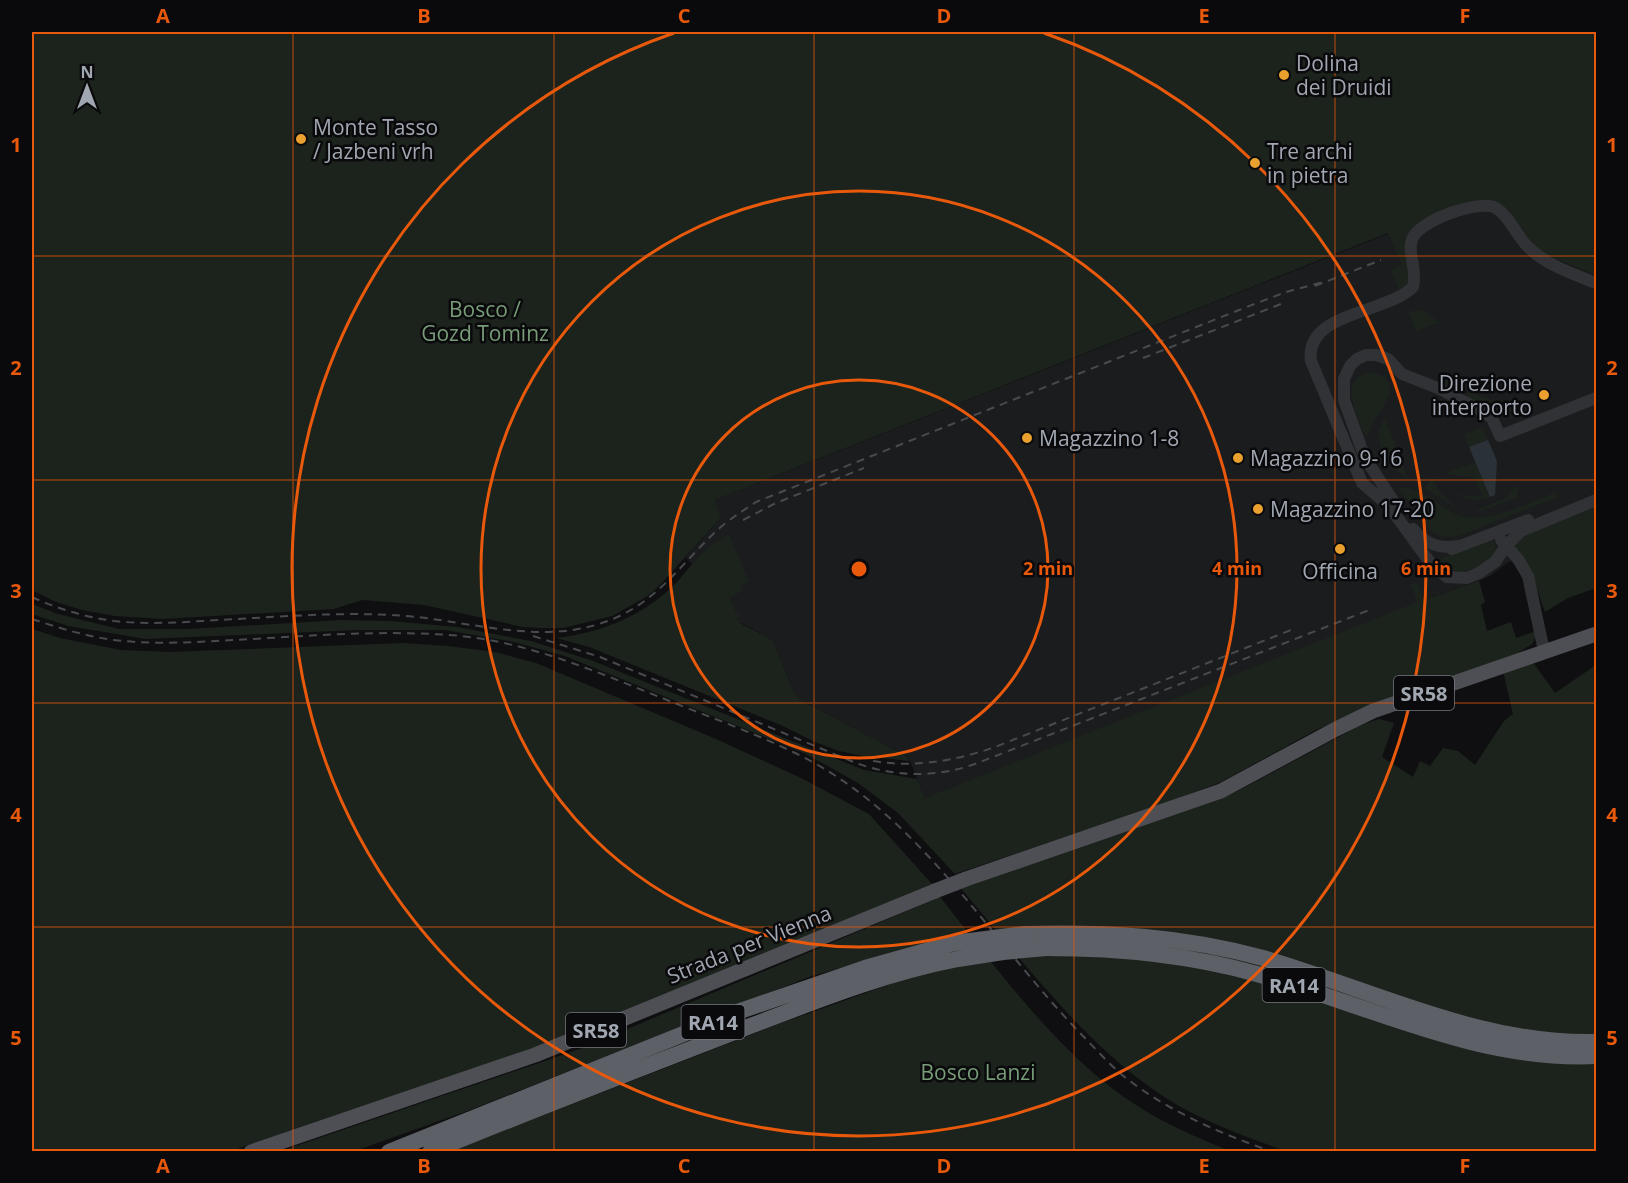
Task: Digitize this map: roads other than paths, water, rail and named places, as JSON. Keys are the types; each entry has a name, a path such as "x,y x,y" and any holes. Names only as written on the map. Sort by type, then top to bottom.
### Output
{"highway":[{"name":"RA14","path":"426,1145 753,1006 865,968 956,951 1025,934 1125,934 1188,941 1295,968 1444,1019 1496,1032 1539,1047 1596,1042"},
{"name":"RA14","path":"426,1145 538,1108 830,996 908,971 956,951 1002,952 1046,948 1147,952 1220,964 1288,983 1454,1037 1596,1056"},
{"path":"383,1152 406,1144 426,1145"},
{"path":"389,1152 406,1144"}],"main road":[{"name":"SR58","path":"1544,651 1596,634"},
{"name":"Strada per Vienna","path":"251,1152 535,1055 966,879 1221,791 1373,711 1544,651"}],"street":[{"path":"1596,283 1572,274 1534,252 1522,241 1500,211 1493,207 1475,206 1431,222 1417,231 1411,244 1415,278 1413,286 1407,292 1399,298 1325,327 1316,336 1311,347 1311,361 1359,477 1389,506 1426,558 1447,577 1467,578 1479,573 1494,562 1521,531 1596,500"},
{"path":"1460,546 1440,547 1422,539 1372,471 1344,400 1344,379 1353,362 1366,355 1383,356 1396,365 1402,374 1440,389 1484,412 1492,418 1500,436 1596,398"},
{"path":"1426,558 1596,493"},
{"path":"1496,533 1518,559 1528,576 1544,651"}],"railway":[{"path":"1315,286 1381,260"},
{"path":"32,597 82,615 127,622 166,623 349,614 418,617 522,631 574,630 599,624 619,616 652,595 722,526 756,502 1239,310 1286,292 1323,282"},
{"path":"1143,358 1286,302"},
{"path":"743,520 776,503 864,468"},
{"path":"533,636 600,657 856,763 886,771 930,774 975,764 1372,609"},
{"path":"32,619 93,636 144,642 190,642 369,633 477,638 533,650 560,659 762,738 793,752 837,777 878,807 949,879 1047,996 1121,1074 1156,1099 1193,1119 1273,1152"},
{"path":"873,761 904,764 935,762 980,752 1291,630"}],"place":[{"name":"Dolina dei Druidi","path":"1284,75"},
{"name":"Monte Tasso / Jazbeni vrh","path":"301,139"},
{"name":"Tre archi in pietra","path":"1255,163"},
{"name":"Direzione interporto","path":"1544,395"},
{"name":"Magazzino 1-8","path":"1027,438"},
{"name":"Magazzino 9-16","path":"1238,458"},
{"name":"Magazzino 17-20","path":"1258,509"},
{"name":"Officina","path":"1340,549"}],"park label":[{"name":"Bosco / Gozd Tominz","path":"485,321"},
{"name":"Bosco Lanzi","path":"978,1072"}]}
